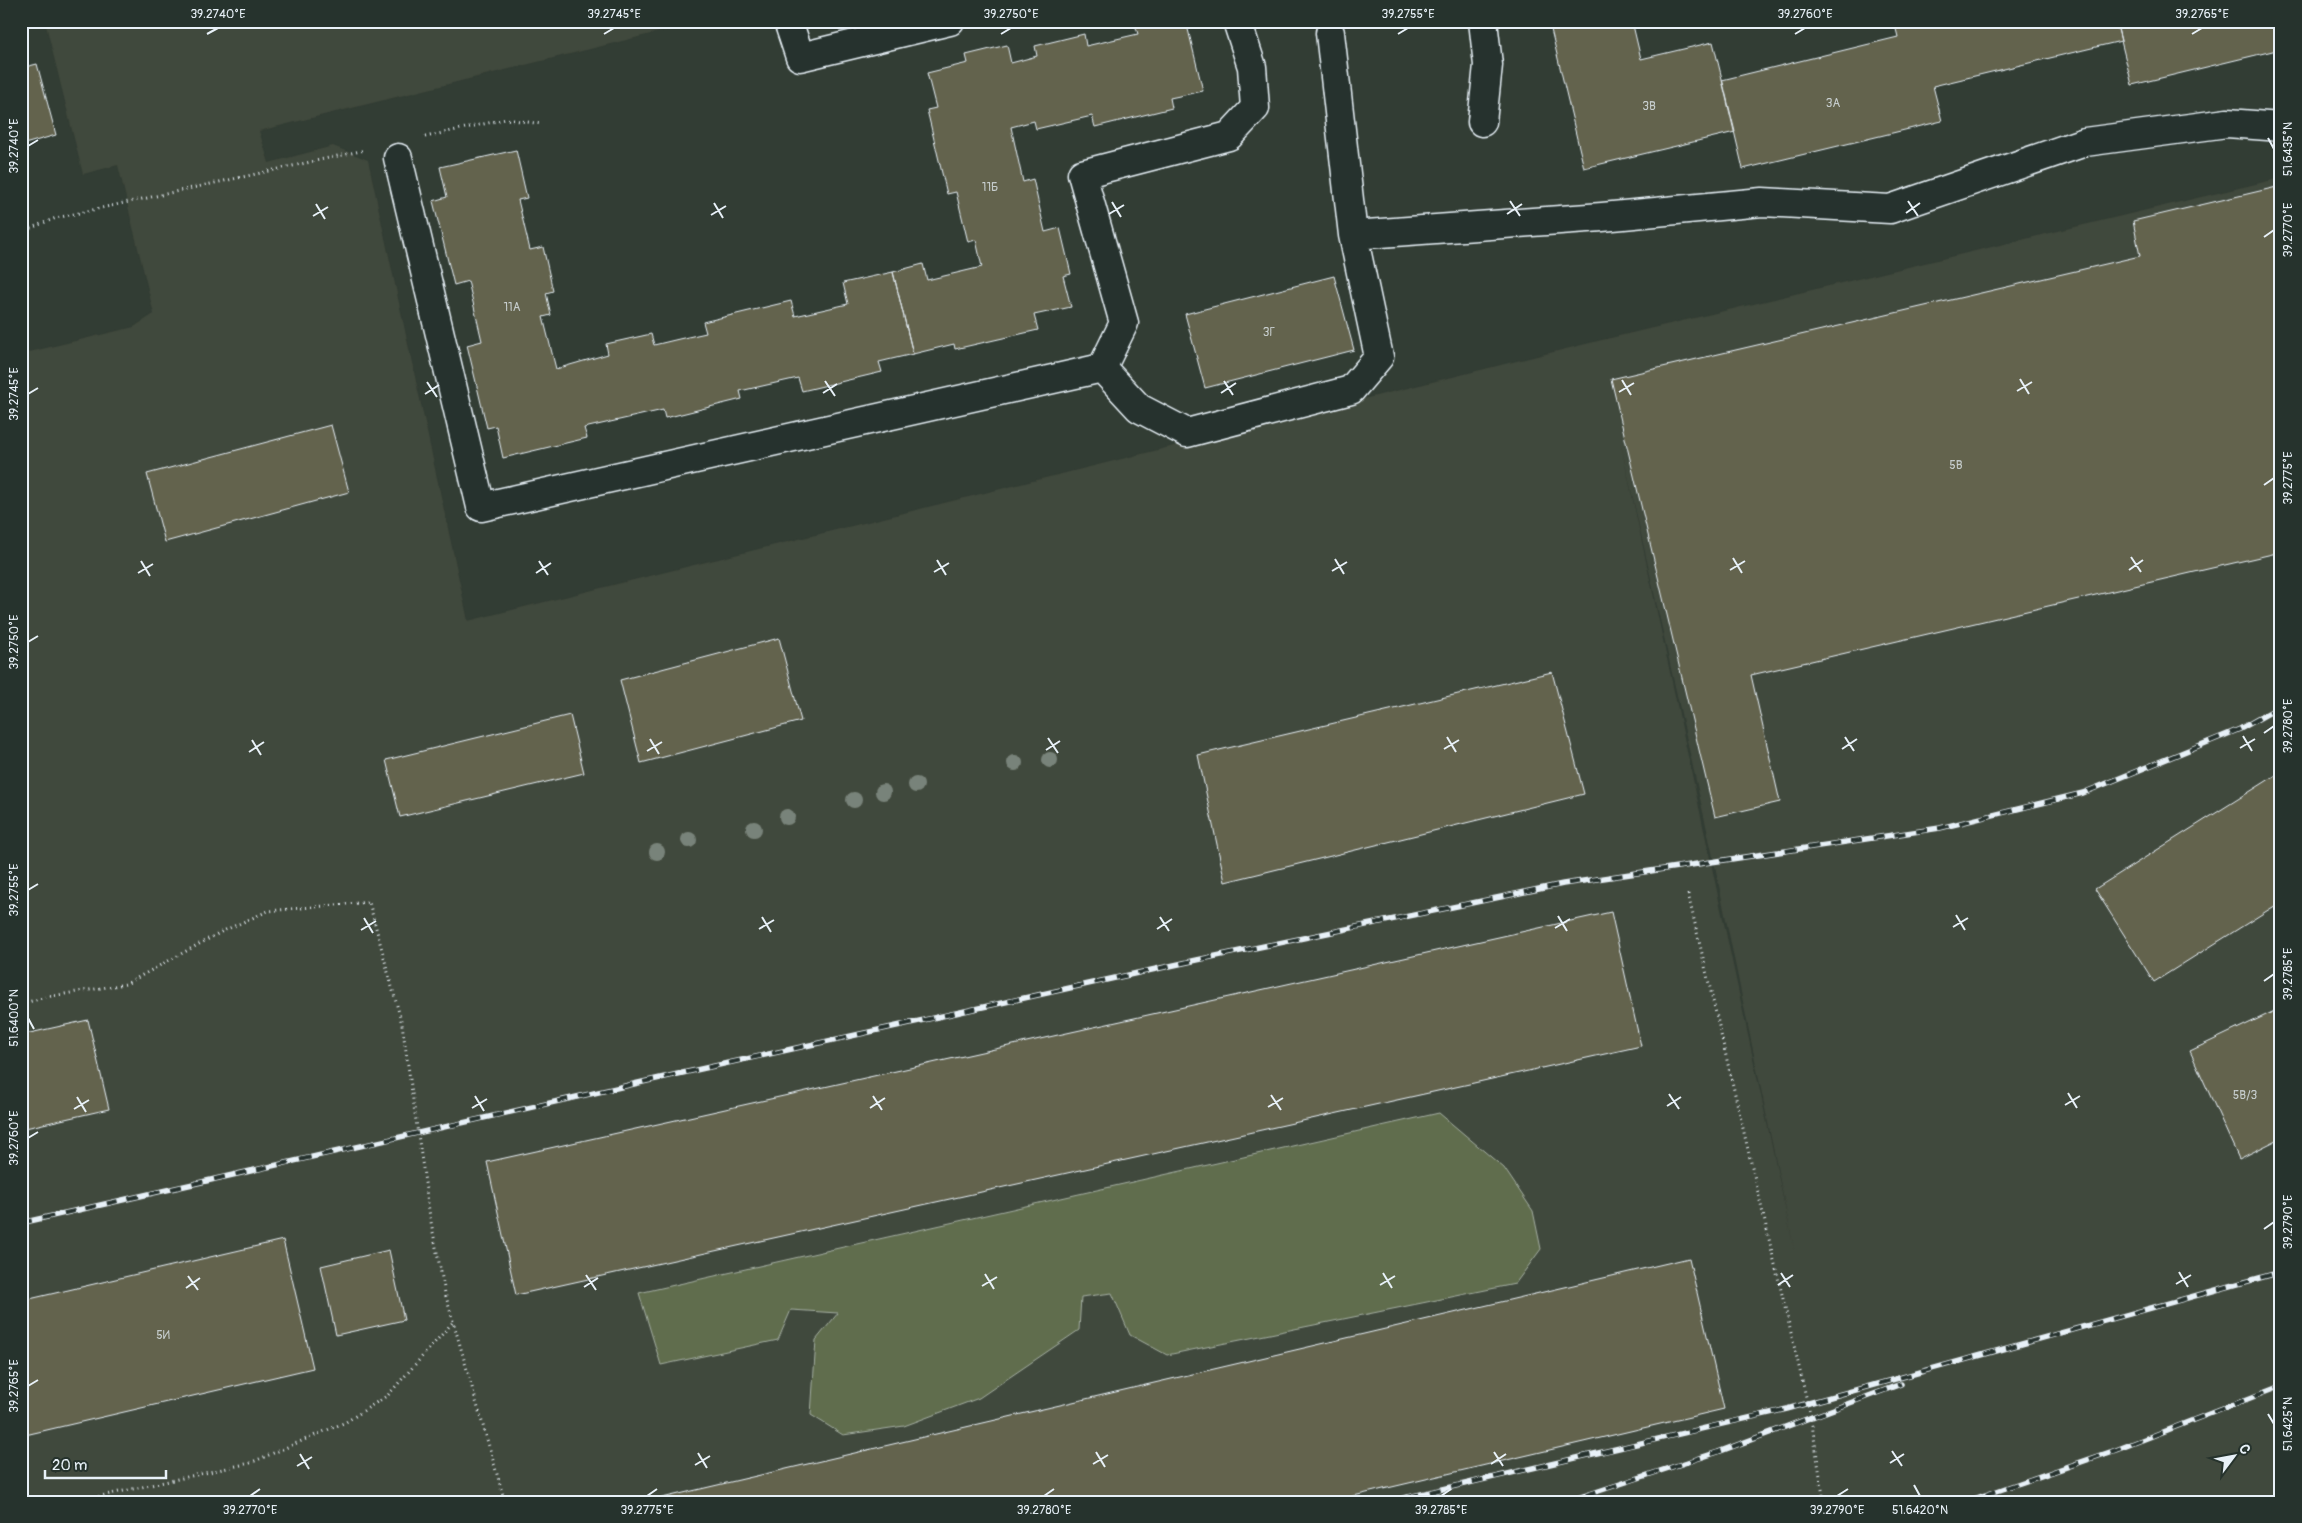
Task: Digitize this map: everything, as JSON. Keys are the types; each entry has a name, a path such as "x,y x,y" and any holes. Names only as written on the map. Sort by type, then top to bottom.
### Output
{"lane":[{"path":"788,21 800,57 950,21"},
{"path":"1102,368 1124,323 1082,174 1228,136 1255,108 1252,67 1236,21"},
{"path":"1482,122 1488,65 1484,21"},
{"path":"1102,368 1139,408 1187,434 1351,390 1379,357 1353,235 1330,33"},
{"path":"1353,235 1602,217 1762,202 1890,209 2085,142 2227,123 2281,127"},
{"path":"398,158 481,507 1102,368"}],"path":[{"path":"420,138 506,119 542,124"},
{"path":"21,232 56,218 372,149"},
{"path":"1688,894 1811,1418 1824,1502"},
{"path":"21,1004 46,997 126,984 223,932 268,911 369,902 402,1024 430,1217 454,1321 505,1502"},
{"path":"74,1502 250,1463 296,1445 346,1422 388,1396 454,1321"}],"shaded area":[{"path":"45,21 703,21 259,131 269,163 333,146 368,160 468,621 1598,341 2281,178 2281,1502 21,1502 21,354 134,327 154,314 118,165 83,174","holes":["1620,440 1714,861 1794,1249"]}],"green space":[{"path":"1439,1113 1504,1168 1533,1211 1541,1249 1515,1284 1167,1355 1130,1335 1112,1293 1081,1297 1079,1330 979,1398 904,1426 843,1435 811,1415 816,1340 838,1313 791,1310 778,1340 661,1365 639,1293"}],"building":[{"path":"1134,21 1186,21 1203,91 1170,98 1172,108 1095,127 1092,116 1036,129 1034,121 1011,127 1023,182 1033,179 1045,232 1060,228 1071,274 1063,276 1071,307 1034,315 1038,330 955,349 954,344 913,354 893,272 923,264 927,280 982,267 976,240 968,242 956,192 947,194 927,110 936,108 927,73 968,63 966,55 1007,45 1011,63 1037,56 1035,46 1084,34 1086,46 1138,34"},
{"path":"1549,21 1632,21 1641,59 1713,42 1735,132 1584,168"},
{"path":"1894,21 2116,21 2121,41 1933,86 1942,121 1743,169 1722,80 1898,37"},
{"path":"2116,21 2278,21 2281,34 2281,49 2132,85"},
{"path":"37,64 56,135 21,145 21,68"},
{"path":"516,150 527,198 518,200 530,250 543,247 553,291 546,293 551,315 543,317 556,369 608,354 606,344 651,334 654,345 706,333 703,322 791,301 795,316 848,304 843,283 893,272 913,354 879,362 882,372 802,391 798,378 740,391 742,399 665,418 663,410 584,428 587,438 503,458 496,426 487,428 467,345 482,341 468,281 454,285 433,201 447,197 440,167"},
{"path":"2281,186 2281,552 1751,675 1780,802 1715,817 1611,379 2140,256 2133,221"},
{"path":"1334,276 1354,350 1205,388 1185,314"},
{"path":"331,425 349,492 165,542 147,474"},
{"path":"779,638 801,721 641,763 620,680"},
{"path":"1552,672 1584,794 1225,882 1198,755"},
{"path":"570,715 584,773 400,817 386,760"},
{"path":"2281,772 2281,902 2154,982 2095,889"},
{"path":"1611,912 1641,1046 516,1295 487,1162"},
{"path":"2281,1008 2281,1138 2239,1159 2190,1051"},
{"path":"88,1020 109,1109 21,1129 21,1035"},
{"path":"283,1240 313,1368 21,1436 21,1301"},
{"path":"389,1250 404,1320 336,1335 321,1266"},
{"path":"1689,1258 1724,1409 1328,1502 645,1502"}],"railway":[{"path":"21,1223 678,1074 1197,960 1563,884 1940,828 2083,793 2240,729 2281,706"},
{"path":"1387,1502 1787,1409 2281,1272"},
{"path":"1565,1502 1718,1452 1901,1384"},
{"path":"1965,1502 2116,1450 2281,1386"}]}
